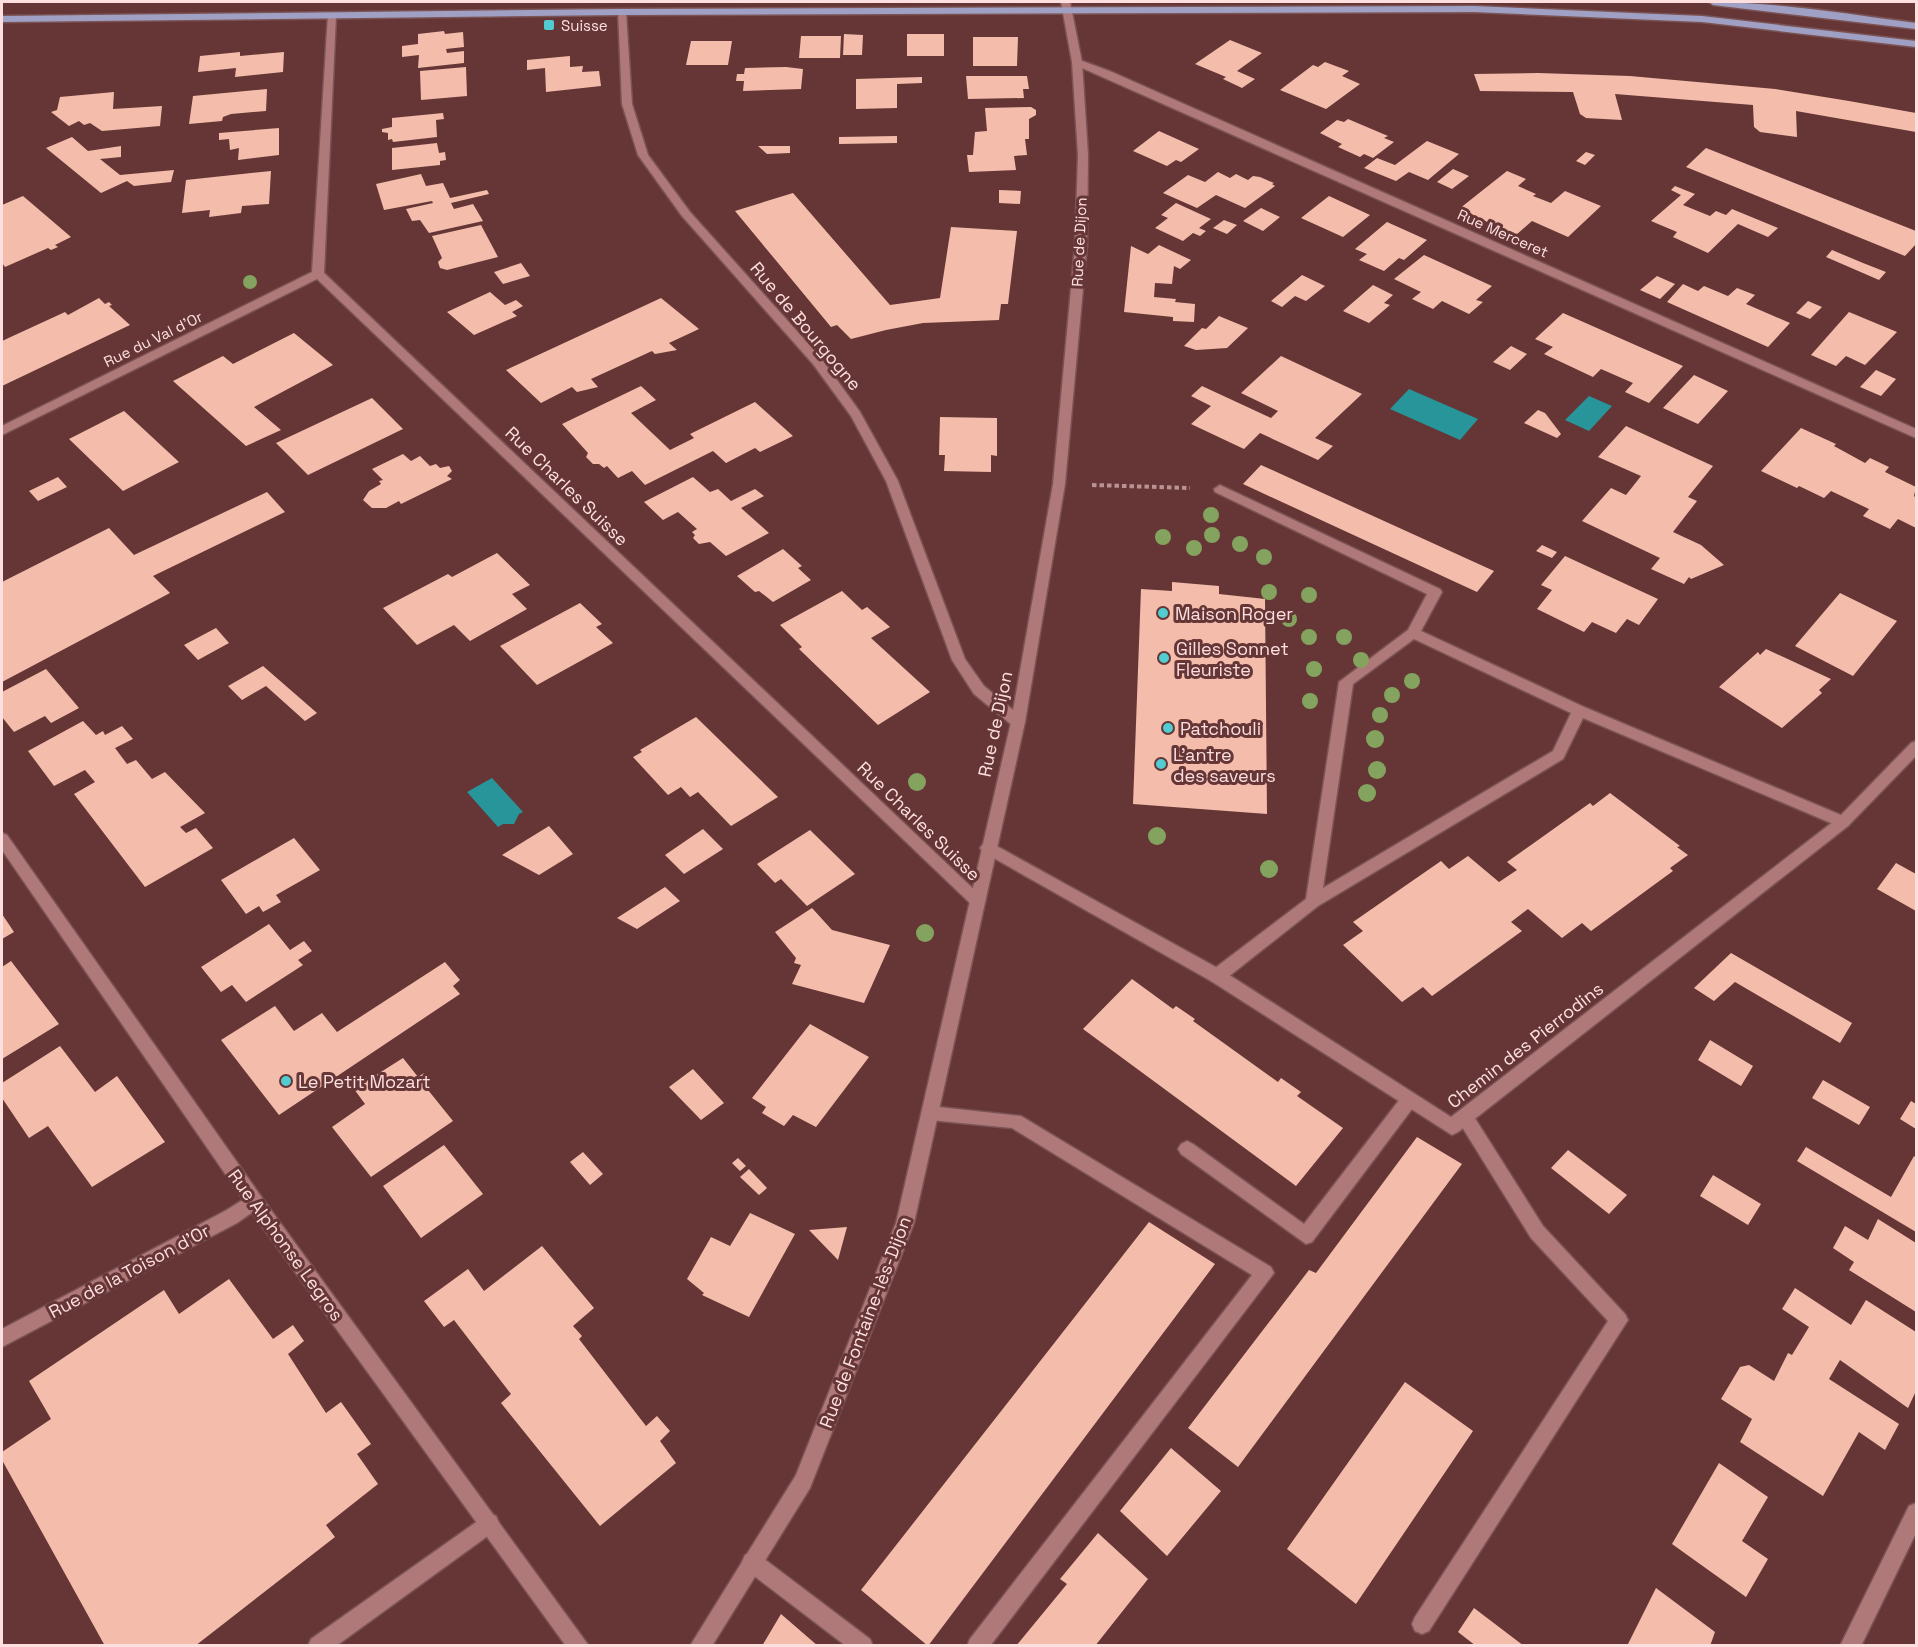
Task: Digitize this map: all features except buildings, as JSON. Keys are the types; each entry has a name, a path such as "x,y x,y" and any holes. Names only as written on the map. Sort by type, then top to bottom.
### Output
{"main road":[{"path":"1713,2 1804,10 1917,26"},
{"path":"2,19 1066,6 1474,9 1702,19 1917,44"}],"street":[{"name":"Rue de Dijon","path":"977,901 1018,722 1059,484 1081,245 1083,155 1077,62 1066,6"},
{"name":"Rue de Bourgogne","path":"621,12 627,104 643,155 686,214 817,361 856,415 892,481 959,660 979,690 1018,722"},
{"path":"318,274 331,16"},
{"name":"Rue Merceret","path":"1077,62 1917,434"},
{"name":"Rue du Val d'Or","path":"2,431 318,274"},
{"name":"Rue Charles Suisse","path":"318,274 977,901"},
{"path":"1221,489 1435,592 1413,633 1346,682 1313,902"},
{"path":"1413,633 1579,711 1843,822"},
{"path":"1217,976 1313,902 1558,755 1579,711"},
{"name":"Chemin des Pierrodins","path":"988,848 1217,976 1452,1127 1843,822 1917,747"},
{"name":"Rue Alphonse Legros","path":"2,838 254,1201 579,1646"},
{"name":"Rue de Fontaine-lès-Dijon","path":"700,1646 803,1481 905,1222 977,901"},
{"path":"1187,1149 1306,1236 1409,1100"},
{"path":"930,1113 1015,1121 1265,1273 977,1646"},
{"path":"1422,1624 1619,1320 1537,1232 1465,1117"},
{"name":"Rue de la Toison d'Or","path":"2,1338 231,1217 254,1201"},
{"path":"1850,1646 1917,1513"},
{"path":"318,1646 489,1524"},
{"path":"752,1562 863,1646"}],"path":[{"path":"1059,484 1221,489"}],"water":[{"path":"1409,389 1478,419 1460,440 1390,409"},
{"path":"1589,396 1612,406 1589,431 1565,420"},
{"path":"492,778 523,812 519,814 514,824 503,824 498,827 467,792"}],"place":[{"name":"Suisse","path":"549,25"},
{"name":"Maison Roger","path":"1163,613"},
{"name":"Gilles Sonnet Fleuriste","path":"1164,658"},
{"name":"Patchouli","path":"1168,728"},
{"name":"L'antre des saveurs","path":"1161,764"},
{"name":"Le Petit Mozart","path":"286,1081"}]}
